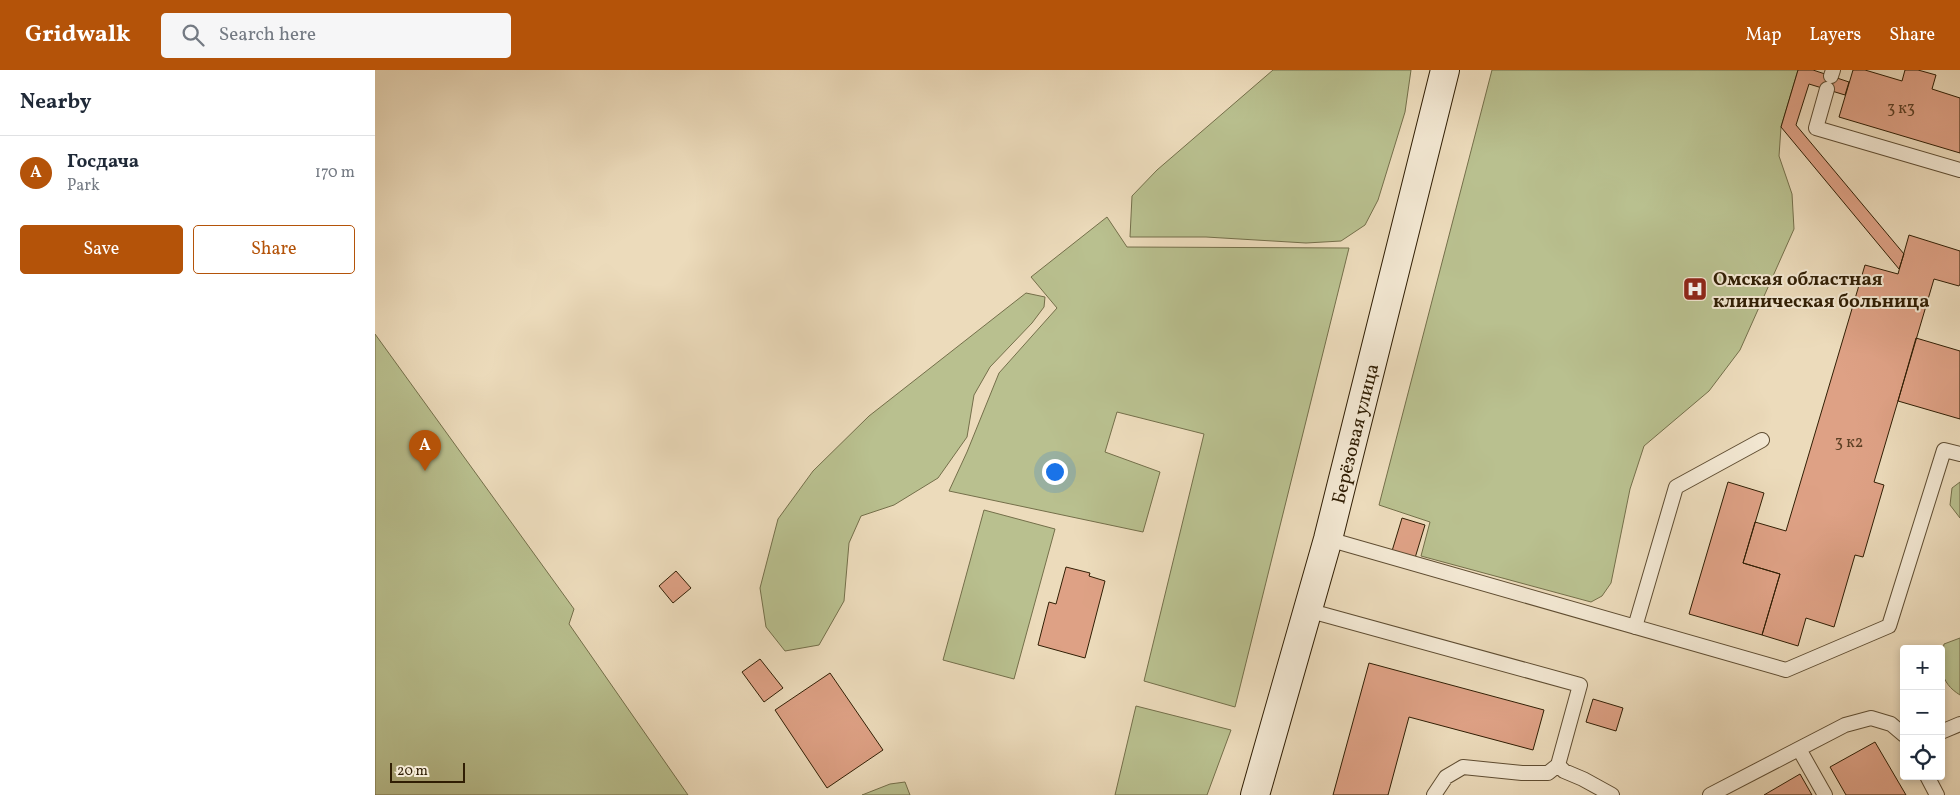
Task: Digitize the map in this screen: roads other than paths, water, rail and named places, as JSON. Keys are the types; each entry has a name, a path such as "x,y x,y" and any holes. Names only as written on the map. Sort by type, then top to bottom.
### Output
{"main road":[{"name":"Берёзовая улица","path":"1255,795 1327,539 1445,70"}],"lane":[{"path":"1830,79 1816,128 1960,170"},
{"path":"1635,627 1676,487 1762,440"},
{"path":"1327,539 1786,670 1889,626 1944,450 1960,454"},
{"path":"1307,610 1580,685 1558,765 1548,773 1522,773 1463,768 1447,777 1434,795"},
{"path":"1710,795 1845,725 1871,718 1891,724 1900,732"},
{"path":"1945,730 1960,724"},
{"path":"1799,750 1825,795"},
{"path":"1558,765 1564,771 1612,795"},
{"path":"1929,780 1937,795"}],"place":[{"name":"Омская областная клиническая больница","path":"1695,289"},
{"name":"Госдача","path":"425,471"}]}
